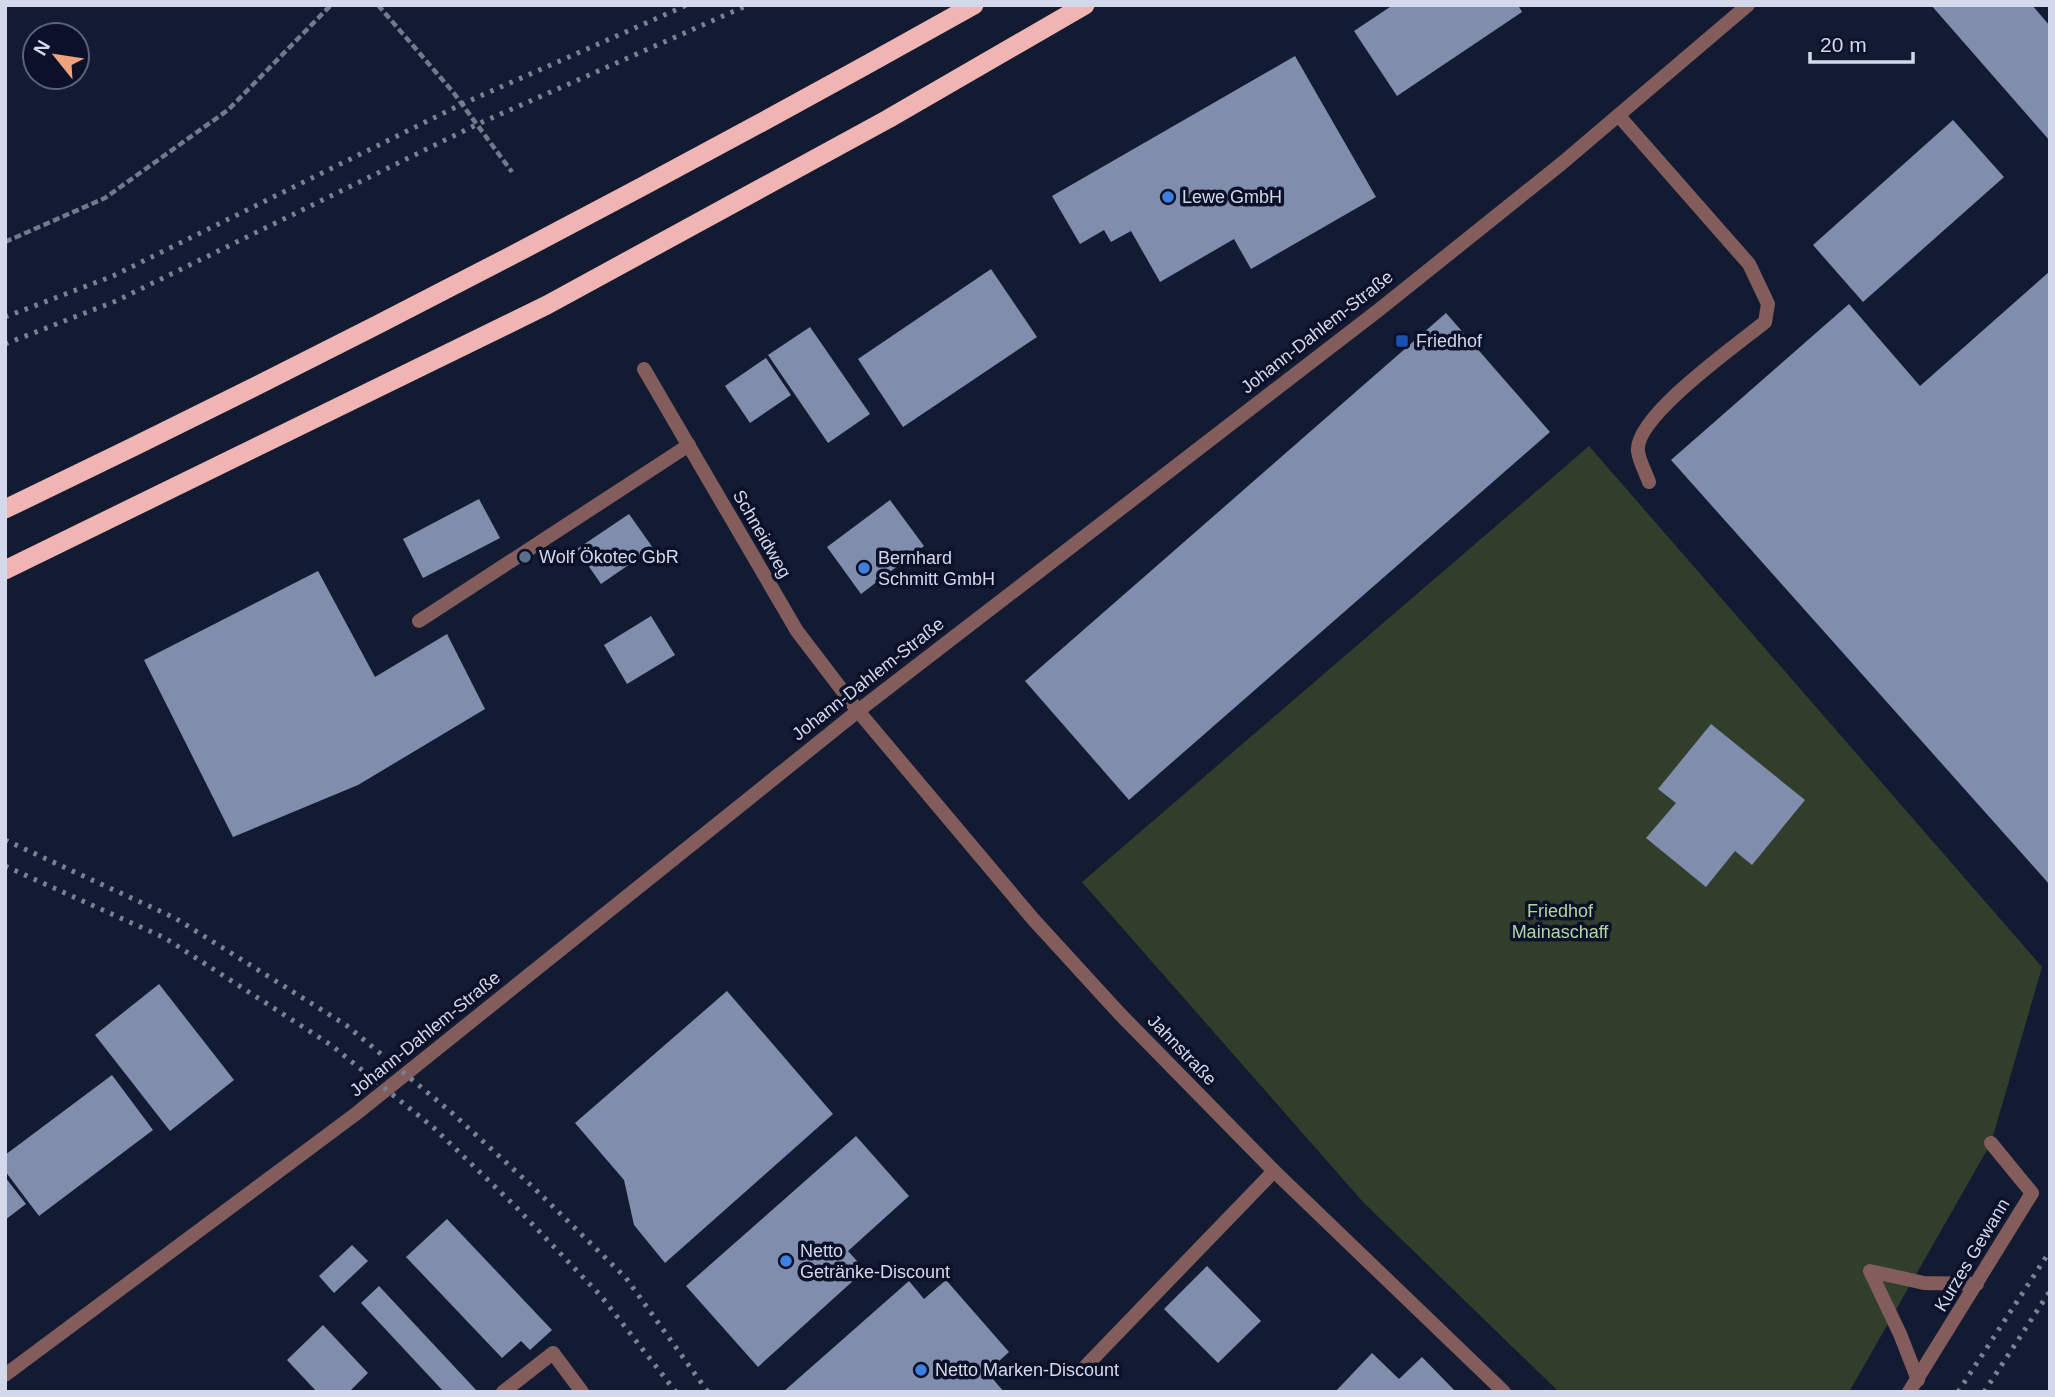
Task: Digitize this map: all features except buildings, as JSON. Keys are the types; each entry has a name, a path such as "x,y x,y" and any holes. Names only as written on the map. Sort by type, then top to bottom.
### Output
{"highway":[{"path":"5,509 92,468 519,252 974,5"},
{"path":"5,570 547,305 888,119 1085,5"}],"street":[{"name":"Johann-Dahlem-Straße","path":"5,1375 357,1113 858,711 1380,309 1619,116 1748,5"},
{"path":"1619,116 1749,264 1768,304 1765,322 1660,408 1644,429 1637,450 1649,482"},
{"name":"Schneidweg","path":"644,369 797,631 858,711"},
{"path":"419,621 689,445"},
{"name":"Jahnstraße","path":"858,711 1033,919 1185,1083 1504,1392"},
{"name":"Kurzes Gewann","path":"1914,1386 2032,1193 1991,1143"},
{"path":"1080,1372 1274,1171"},
{"path":"1914,1386 1900,1334 1870,1271 1924,1283 1978,1284"},
{"path":"503,1392 553,1353 582,1392"}],"path":[{"path":"5,242 105,198 228,110 331,5"},
{"path":"379,5 453,92 512,173"}],"green space":[{"name":"Friedhof Mainaschaff","path":"1589,446 2042,967 1991,1143 1849,1392 1559,1392 1363,1202 1082,882"}],"railway":[{"path":"5,317 113,276 462,104 687,5"},
{"path":"5,344 116,301 478,124 748,5"},
{"path":"5,840 175,918 346,1025 451,1112 626,1278 708,1392"},
{"path":"5,866 165,938 331,1045 434,1128 515,1206 601,1296 676,1392"},
{"path":"1958,1392 2050,1251"},
{"path":"1984,1392 2050,1291"}],"place":[{"name":"Lewe GmbH","path":"1168,197"},
{"name":"Friedhof","path":"1402,341"},
{"name":"Wolf Ökotec GbR","path":"525,557"},
{"name":"Bernhard Schmitt GmbH","path":"864,568"},
{"name":"Netto Getränke-Discount","path":"786,1261"},
{"name":"Netto Marken-Discount","path":"921,1370"}]}
